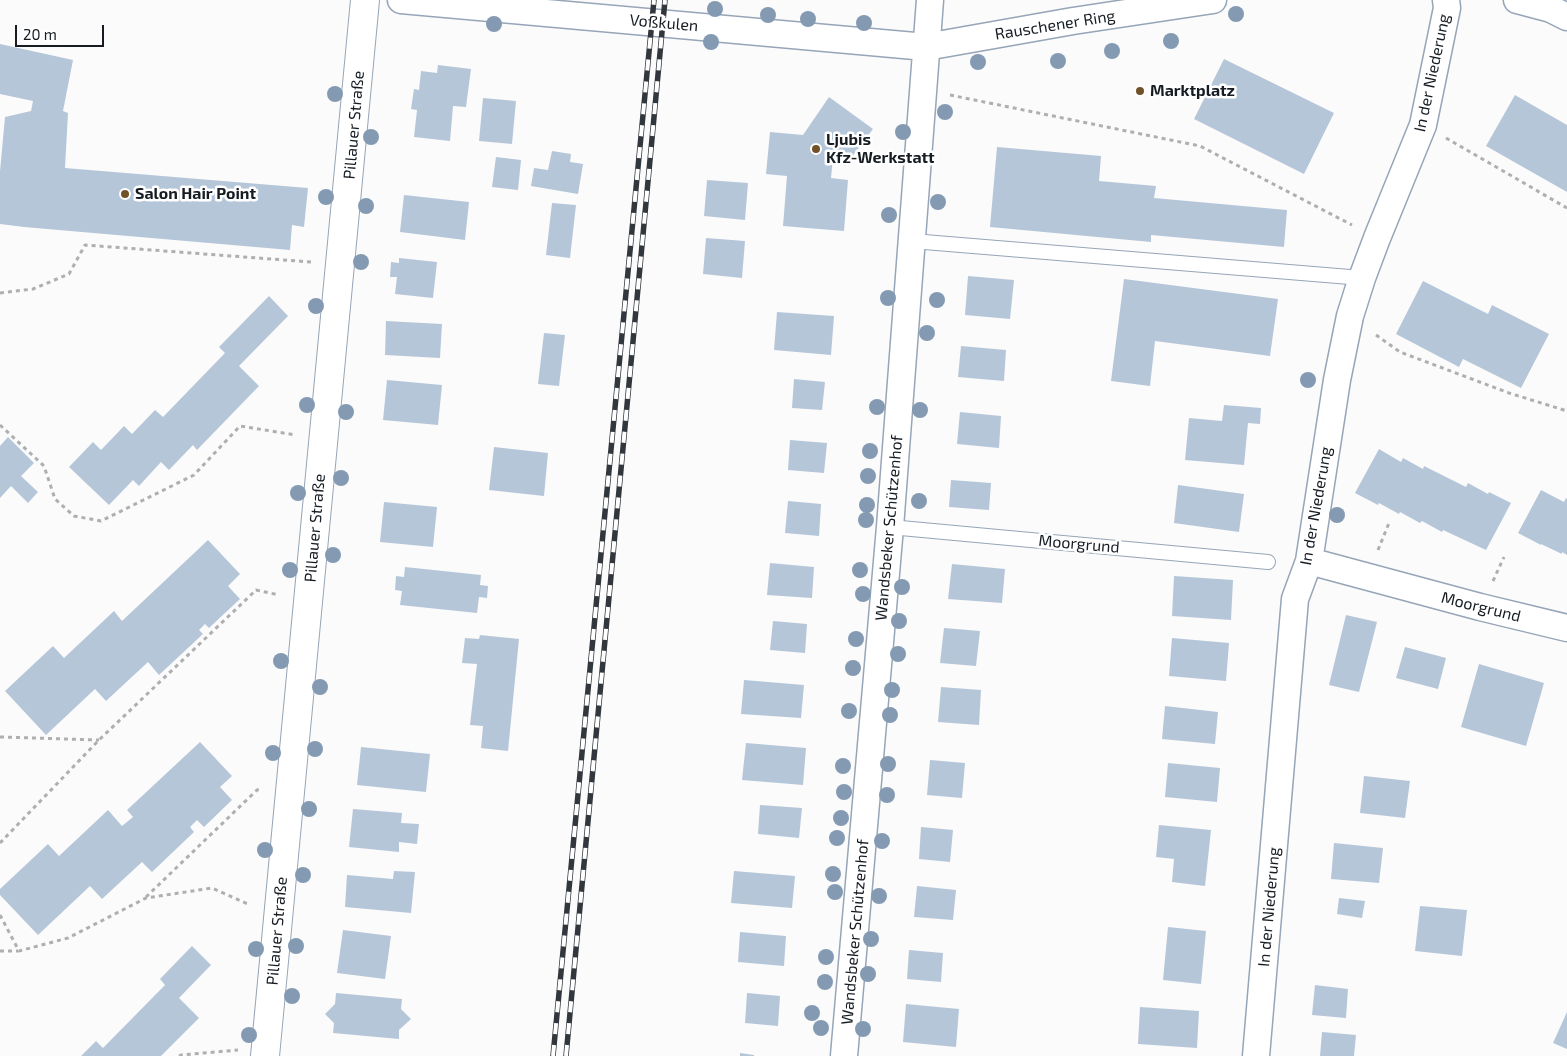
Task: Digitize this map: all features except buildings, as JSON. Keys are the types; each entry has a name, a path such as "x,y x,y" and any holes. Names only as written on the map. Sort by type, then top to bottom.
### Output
{"street":[{"name":"Pillauer Straße","path":"265,1052 366,0"},
{"name":"Voßkulen","path":"401,0 926,47"},
{"name":"Wandsbeker Schützenhof","path":"844,1056 890,527 930,0"},
{"name":"Rauschener Ring","path":"926,47 1074,21 1213,0"},
{"name":"In der Niederung","path":"1256,1056 1295,599 1309,561 1336,380 1350,316 1377,238 1423,125 1447,8 1446,0"},
{"path":"1517,0 1551,9 1567,18"},
{"name":"Moorgrund","path":"1309,561 1567,628"}],"lane":[{"path":"912,241 1362,278"},
{"name":"Moorgrund","path":"890,527 1268,562"}],"path":[{"path":"944,94 1200,146 1377,238"},
{"path":"1423,125 1567,208"},
{"path":"0,293 32,289 69,274 85,245 340,264"},
{"path":"1350,316 1400,352 1509,393 1567,411"},
{"path":"0,425 44,466 55,499 74,516 101,521 194,475 240,426 324,439"},
{"path":"0,843 99,740 256,590 308,601"},
{"path":"0,737 99,740"},
{"path":"0,951 19,951 68,938 146,898 257,790 291,783"},
{"path":"146,898 212,888 278,917"},
{"path":"0,915 19,951"},
{"path":"179,1056 265,1052"}],"railway":[{"path":"553,1056 654,0"},
{"path":"566,1056 665,0"}],"place":[{"name":"Marktplatz","path":"1140,91"},
{"name":"Ljubis Kfz-Werkstatt","path":"816,149"},
{"name":"Salon Hair Point","path":"125,194"}]}
